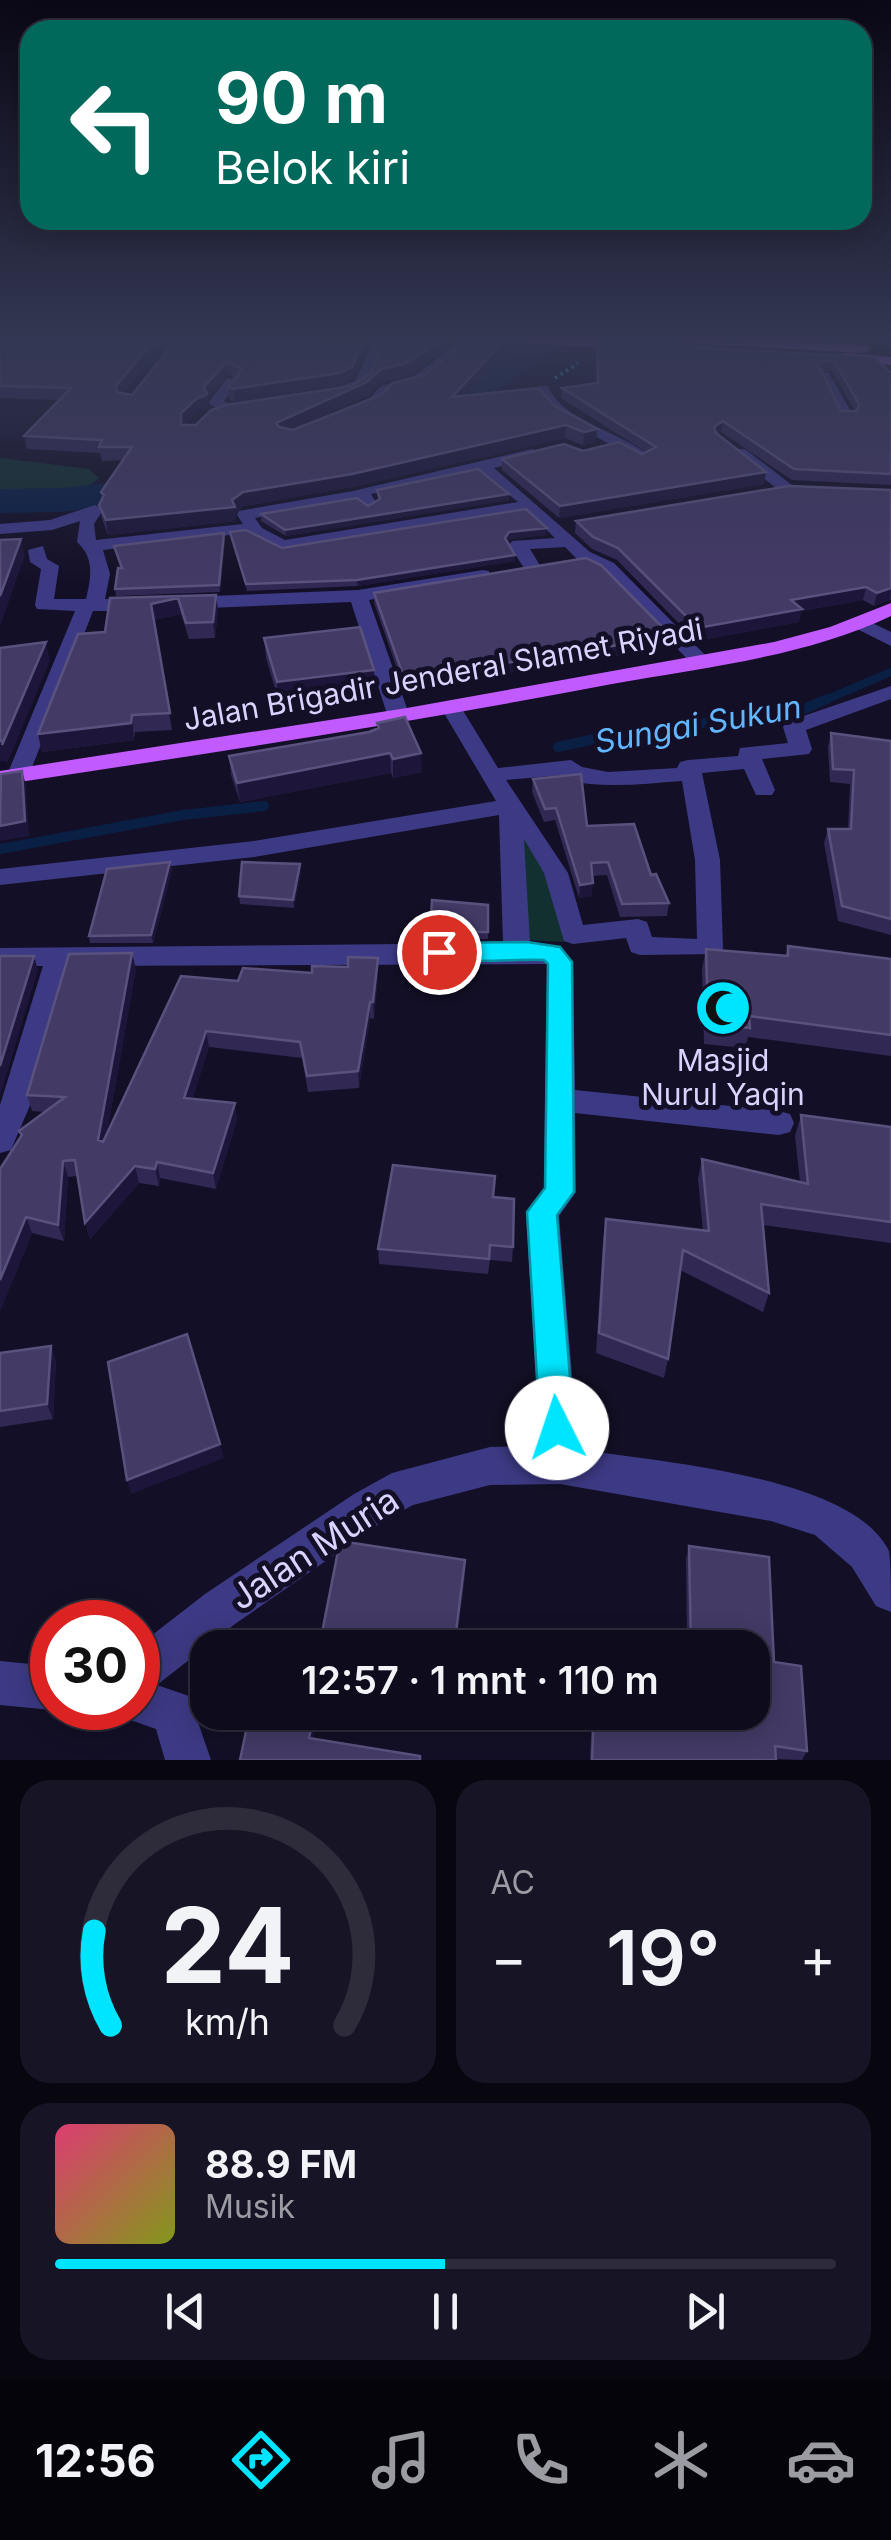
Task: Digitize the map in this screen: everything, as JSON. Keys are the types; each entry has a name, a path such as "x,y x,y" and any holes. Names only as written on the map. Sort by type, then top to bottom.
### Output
{"main road":[{"name":"Jalan Brigadir Jenderal Slamet Riyadi","path":"5,780 399,718 700,660 862,624 891,608"}],"street":[{"path":"574,418 644,457"},
{"path":"723,440 794,489 754,493"},
{"path":"594,450 622,444"},
{"path":"92,546 254,528 245,515 368,501 361,491 550,450"},
{"path":"482,466 531,505 550,554"},
{"path":"250,528 282,546 531,505"},
{"path":"0,530 52,524 95,510 86,524 86,542 92,546 101,574 90,606 5,780"},
{"path":"37,550 40,562 50,566 44,605 90,606 358,596 550,554 608,567 700,660"},
{"path":"358,596 399,718"},
{"path":"862,624 891,640"},
{"path":"764,790 748,753 801,749 794,727 891,692"},
{"path":"452,708 510,806 528,826 556,873 573,934 638,928 640,946 710,948 711,863 702,810 688,768 752,762"},
{"path":"492,775 571,766 574,774 593,773 604,779 691,774"},
{"path":"0,877 254,849 510,806"},
{"path":"510,806 517,950"},
{"path":"0,957 551,952 560,962 560,1192 542,1212 560,1464"},
{"path":"0,1142 16,1103 60,957"},
{"path":"559,1100 779,1123"},
{"name":"Jalan Muria","path":"160,1657 289,1560 406,1487 490,1466 560,1464 771,1501 827,1519 866,1553 891,1592"},
{"path":"0,1683 30,1686"},
{"path":"160,1708 173,1712 188,1760"}],"green space":[{"path":"0,458 89,469 99,478 90,485 66,491 0,490"},
{"path":"516,826 553,872 566,942 525,940"}],"building":[{"path":"41,418 181,418 181,425 196,425 203,418 287,418 276,423 293,430 323,418 578,418 597,429 584,432 566,425 352,474 243,492 232,500 235,507 106,520 99,505 104,495 101,492 132,447 99,447 102,440 24,436"},
{"path":"610,418 891,418 891,474 794,469 723,421 714,427 716,433 766,472 560,506 502,459 564,444 583,451 619,442 642,454 656,447"},
{"path":"478,469 509,494 285,530 261,514 357,498 368,506 380,499 377,490"},
{"path":"789,486 891,490 891,588 877,593 866,587 791,600 802,609 698,628 618,548 593,537 576,521"},
{"path":"526,509 547,528 509,532 505,538 515,555 357,580 246,584 230,532 246,530 282,548"},
{"path":"224,533 219,585 115,589 118,568 122,568 114,546"},
{"path":"21,539 0,596 0,540"},
{"path":"586,558 601,565 670,635 555,657 403,675 374,593"},
{"path":"216,595 213,622 186,623 178,598 151,604 170,713 132,715 131,723 38,734 78,634 105,632 110,598"},
{"path":"360,627 374,670 277,682 264,638"},
{"path":"46,642 2,745 0,648"},
{"path":"405,717 421,753 393,759 390,753 237,783 229,756 369,732 379,728 377,723"},
{"path":"831,733 891,741 891,919 842,906 828,829 851,829 854,770 833,769"},
{"path":"22,771 25,821 0,826 1,774"},
{"path":"581,774 587,826 634,824 651,875 656,874 669,903 622,904 608,862 591,863 593,883 580,885 556,808 545,809 533,779"},
{"path":"170,862 151,935 89,936 107,869"},
{"path":"242,862 300,864 293,900 239,896"},
{"path":"432,900 488,905 488,932 430,932"},
{"path":"788,946 891,959 891,1035 749,1016 750,1028 708,1023 706,949 788,956"},
{"path":"132,953 98,1140 103,1142 181,976 238,981 243,968 312,973 312,966 348,967 348,957 378,958 358,1071 307,1076 300,1042 206,1031 184,1098 235,1103 213,1173 157,1162 155,1169 135,1166 85,1223 75,1160 63,1161 58,1225 26,1217 0,1280 0,1169 22,1135 19,1131 65,1097 27,1095 69,954"},
{"path":"0,956 34,956 0,1066"},
{"path":"801,1115 891,1127 891,1222 761,1204 769,1293 683,1250 668,1359 599,1333 606,1219 709,1231 702,1159 808,1184"},
{"path":"393,1165 495,1176 493,1197 514,1199 513,1247 490,1245 489,1259 378,1249"},
{"path":"187,1334 220,1444 127,1480 108,1362"},
{"path":"51,1346 47,1404 0,1411 0,1353"},
{"path":"340,1541 465,1560 456,1630 323,1630"},
{"path":"689,1546 769,1557 774,1662 801,1666 807,1751 775,1746 776,1760 592,1760 593,1730 770,1730 770,1630 691,1630"},
{"path":"246,1730 311,1730 309,1738 420,1756 420,1760 240,1760"}],"waterway":[{"path":"405,438 439,418"},
{"path":"0,501 63,500 186,486"},
{"name":"Sungai Sukun","path":"821,702 891,672"},
{"name":"Sungai Sukun","path":"558,747 622,733 800,711 827,699"},
{"path":"0,849 183,815 264,806"}],"place":[{"name":"Masjid Nurul Yaqin","path":"723,1008"}],"route":[{"path":"439,952 527,950 551,952 560,962 560,1192 542,1212 557,1428"}]}
